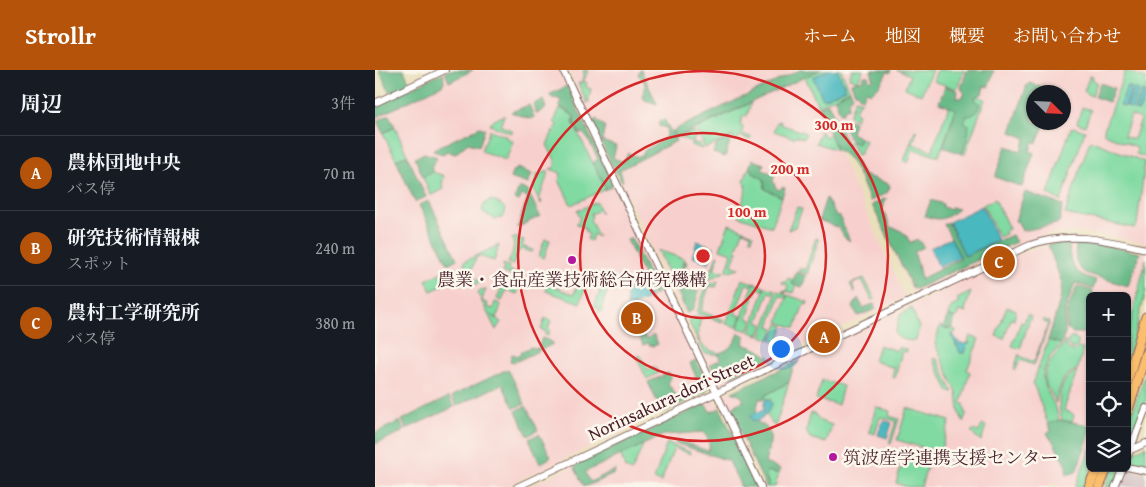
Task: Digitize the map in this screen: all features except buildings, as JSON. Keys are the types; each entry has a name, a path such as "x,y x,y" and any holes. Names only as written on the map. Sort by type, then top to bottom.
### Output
{"highway":[{"path":"1131,368 1146,317"},
{"path":"1131,400 1146,353"},
{"path":"1089,487 1095,472"},
{"path":"1099,487 1105,472"}],"street":[{"path":"375,103 443,70"},
{"path":"563,70 761,487"},
{"name":"Norinsakura-dori Street","path":"517,487 1034,243 1054,238 1078,237 1100,239 1146,248"},
{"path":"1131,450 1146,408"},
{"path":"1131,450 1146,443"},
{"path":"1131,468 1146,471"},
{"path":"1115,487 1121,472"}],"shaded area":[{"path":"449,70 559,70 709,387 708,391 505,487 375,487 375,105"},
{"path":"568,70 1146,70 1146,243 1081,232 1048,234 1014,246 916,292 912,291 851,161 838,150 904,295 902,299 720,385 716,383"},
{"path":"1082,242 1146,253 1131,319 1131,292 1086,292 1086,459 1075,487 1056,487 1058,481 1046,487 765,487 723,399 725,394 1024,252 1056,243"},
{"path":"712,400 716,402 757,487 528,487"},
{"path":"1131,470 1146,473 1146,487 1117,487 1124,472 1131,472"}],"green space":[{"path":"379,70 404,70 410,84 390,93"},
{"path":"450,70 473,70 449,82 445,72"},
{"path":"583,70 588,70 584,81 587,83 586,87 591,89 589,102 587,103 578,83 583,83"},
{"path":"640,70 657,104 645,100 642,96 645,84 638,75"},
{"path":"800,70 820,70 675,138 672,131"},
{"path":"820,70 828,70 813,77 823,99 846,89 837,70 841,70 850,90 818,106 805,77"},
{"path":"852,70 863,70 858,81 849,78"},
{"path":"871,70 891,70 890,73 887,72 881,84 874,91 871,93 866,91 863,98 859,97 851,83 863,80 864,76 868,76 871,81 873,78"},
{"path":"897,70 932,70 921,95 905,88 910,75"},
{"path":"937,70 964,70 957,89 933,81"},
{"path":"967,70 994,71 988,87 984,86 982,94 975,97 975,101 980,103 977,111 973,115 967,116 964,122 969,125 968,136 962,154 943,147 956,109 939,103 945,86 958,91 957,98 965,94 961,88"},
{"path":"1125,71 1146,78 1146,93 1146,157 1136,154 1137,147 1104,134 1104,129","holes":["1127,86 1132,88 1126,106 1121,104","1142,91 1146,93 1139,111 1134,110","1131,115 1141,119 1134,139 1124,136"]},
{"path":"443,73 444,82 442,85 375,118 375,105"},
{"path":"1090,75 1097,82 1092,96 1084,91"},
{"path":"1100,83 1114,88 1109,102 1095,97"},
{"path":"567,86 612,182 611,187 606,189 593,163 598,159 588,139 583,133 579,133 574,123 574,116 559,106 561,100 554,99 549,95"},
{"path":"1026,88 1026,130 1042,130 1037,143 1033,142 1030,151 1034,153 1022,187 995,177 1006,146 1021,151 1026,138 1011,132"},
{"path":"850,90 853,96 849,100 848,108 845,108 843,113 840,113 835,98"},
{"path":"978,96 985,99 965,154 962,154 965,147 964,122 975,101 975,97"},
{"path":"855,99 862,101 858,103 855,112 858,114 856,119 849,116"},
{"path":"543,100 546,108 537,114 533,104"},
{"path":"751,103 747,116 743,116 740,126 743,127 742,134 751,137 750,140 739,136 737,141 733,140 733,136 705,148 696,129"},
{"path":"828,103 860,170 864,175 889,184 890,187 887,193 870,201 854,165 844,154 837,150 819,107"},
{"path":"529,105 534,117 530,119 511,112"},
{"path":"949,106 956,109 939,156 913,149 908,163 904,161 915,130 917,131 913,144 932,151"},
{"path":"1082,107 1091,110 1085,126 1077,123"},
{"path":"560,108 574,116 573,123 606,189 571,205 559,180 561,173 550,169 555,167 555,160 547,145 553,131 555,131 557,124 554,122"},
{"path":"389,115 395,127 383,133 377,121"},
{"path":"504,115 501,126 512,130 511,133 490,125 491,122"},
{"path":"597,119 598,122 605,126 602,141 616,146 613,158 624,162 628,153 638,157 642,156 645,150 665,139 667,128 659,126 659,122 664,119 676,141 620,170 623,181 621,181 599,137 593,121"},
{"path":"848,119 854,122 851,133 860,138 858,144 850,141 845,128"},
{"path":"781,121 780,124 806,133 804,138 796,136 794,138 774,131 777,122"},
{"path":"395,127 407,155 396,160 383,133"},
{"path":"480,127 485,129 479,146 468,143 455,154 447,151 443,154 433,151 434,149"},
{"path":"1071,128 1085,131 1061,201 1048,194"},
{"path":"490,130 513,141 506,160 481,151"},
{"path":"694,131 697,137 693,142 696,144 700,143 702,149 691,145 691,142 679,137"},
{"path":"820,131 825,137 830,134 837,150 816,143"},
{"path":"731,138 725,157 713,153 717,144"},
{"path":"860,138 865,140 860,154 857,155 850,141 858,143"},
{"path":"1092,141 1145,162 1137,225 1134,228 1065,214 1089,143"},
{"path":"424,153 437,157 431,167 433,172 423,177 415,158"},
{"path":"407,155 426,197 415,202 396,160"},
{"path":"752,160 764,164 762,170 775,174 773,181 776,188 779,190 782,187 785,188 782,197 765,189 764,179 753,173 749,168"},
{"path":"517,168 532,174 528,184 510,178 513,170 516,171"},
{"path":"749,168 753,173 764,179 765,189 782,197 772,227 738,216 745,195 746,185 744,180"},
{"path":"549,171 539,200 533,188 537,175"},
{"path":"433,172 444,176 443,189 432,195 423,177"},
{"path":"519,187 528,191 540,216 517,228 528,197 522,195 519,201 515,199"},
{"path":"1025,192 1063,205 1059,222 1022,231 1018,222 1015,221"},
{"path":"826,198 836,216 839,215 850,241 844,237 839,228 819,220"},
{"path":"886,198 882,212 885,213 890,227 903,232 910,243 917,239 924,247 914,252 921,279 961,258 944,224 948,222 965,256 1012,235 1016,242 916,289 912,287 872,205"},
{"path":"995,199 1009,229 1005,231 1006,234 999,237 983,205"},
{"path":"491,200 505,209 502,218 495,219 483,212 482,209 485,203"},
{"path":"931,200 943,204 943,207 951,210 952,207 958,209 942,218 935,219 925,216"},
{"path":"429,201 457,259 448,264 419,205"},
{"path":"596,202 601,213 599,210 591,214 592,217 590,219 598,237 593,234 591,241 587,239 589,234 585,232 586,229 576,224 580,218 577,211"},
{"path":"797,207 802,209 795,227 788,230"},
{"path":"729,224 754,234 752,239 750,239 751,234 743,231 736,250 739,252 737,252 732,265 739,268 726,272 732,253 720,249"},
{"path":"517,237 517,239 524,240 522,246 533,250 532,252 521,249 513,265 508,263 513,248 512,239"},
{"path":"631,238 658,293 653,296 627,240"},
{"path":"816,238 819,239 807,274 798,271 799,268 805,270"},
{"path":"545,239 550,240 544,258 539,256"},
{"path":"1069,242 1071,262 1074,267 1082,275 1096,280 1093,289 1075,283 1065,310 1065,334 1061,344 1048,340 1060,300 1062,283 1048,245"},
{"path":"1076,242 1101,244 1140,253 1128,286 1085,273 1076,262"},
{"path":"499,245 494,261 479,256 476,258 470,274 472,278 480,281 478,284 474,284 464,264 465,261"},
{"path":"658,250 684,259 675,287"},
{"path":"717,255 719,256 714,269 724,272 708,280"},
{"path":"1146,259 1146,292 1131,347 1131,320"},
{"path":"685,261 687,262 679,287 699,292 693,310 687,313 676,288"},
{"path":"503,264 509,266 508,270 523,276 522,280 502,272"},
{"path":"583,269 591,272 580,303 546,291 547,284 560,287 561,290 574,294"},
{"path":"442,272 447,284 431,291 426,280"},
{"path":"796,272 806,276 802,287 792,284"},
{"path":"788,278 794,280 792,284 796,285 793,293 783,292 783,290 786,291 788,285 782,283 783,281 786,282"},
{"path":"864,278 875,299 872,300 862,280 852,284 854,292 850,284"},
{"path":"742,279 753,283 752,286 746,284 735,314 741,316 737,327 726,324"},
{"path":"718,281 716,287 709,286 701,311 724,320 722,322 697,312 706,286"},
{"path":"503,283 519,289 517,294 506,290 502,301 497,299"},
{"path":"603,283 607,291 602,307 604,310 599,313 599,308 594,307"},
{"path":"754,283 764,287 763,290 757,288 747,318 752,320 748,331 738,328"},
{"path":"1077,286 1093,291 1086,292 1086,333 1073,333 1067,329 1067,311"},
{"path":"765,287 775,290 774,294 769,292 758,322 763,324 759,335 750,332"},
{"path":"486,289 482,300 488,304 487,307 493,309 495,302 501,304 497,318 491,315 501,322 496,330 478,294 478,292"},
{"path":"777,291 787,295 786,298 780,296 769,326 774,328 771,339 761,336"},
{"path":"971,292 965,310 966,313 959,311 956,318 948,315 951,307 959,303 957,299"},
{"path":"788,295 808,302 807,305 804,304 795,328 778,322"},
{"path":"858,298 863,308 874,304 876,309 858,316 853,307"},
{"path":"1007,307 1016,310 1014,320 1011,319 1004,339 996,336"},
{"path":"912,308 919,327 916,341 902,339 895,334 900,315"},
{"path":"1027,314 1031,316 1020,349 1012,346 1021,322 1024,323"},
{"path":"948,315 955,318 951,329 943,328"},
{"path":"694,317 701,319 698,332 700,342 706,348 719,353 719,355 704,353 689,322 689,319"},
{"path":"545,318 551,321 548,328 550,329 548,336 545,335 546,331 541,330"},
{"path":"1043,319 1049,322 1049,324 1034,365 1020,360 1016,370 1014,369 1019,354 1034,362 1048,324 1042,321"},
{"path":"778,324 784,326 779,338 784,340 782,344 772,340"},
{"path":"940,326 956,330 952,334 956,346 964,353 970,336 979,339 967,370 970,372 961,403 964,404 966,415 963,422 959,411 957,393 935,344"},
{"path":"739,333 745,336 743,344 757,349 771,358 729,377 720,373 717,377 710,364 720,360 719,353 732,346"},
{"path":"643,334 646,339 654,335 658,344 654,346 648,343 643,345 639,336"},
{"path":"1073,337 1079,343 1073,349 1067,343"},
{"path":"542,338 553,344 515,362 510,361 512,354 519,356 522,351 531,347 538,349"},
{"path":"1048,340 1061,344 1050,357 1044,370 1043,377 1046,388 1056,408 1059,420 1048,424 1033,383"},
{"path":"1065,341 1066,347 1070,350 1083,349 1078,369 1068,375 1062,382 1056,403 1046,385 1045,372"},
{"path":"879,345 898,351 899,347 907,350 907,352 902,351 895,378 892,377 894,368 874,361"},
{"path":"640,355 648,370 655,367 658,373 647,379 636,357"},
{"path":"935,358 953,392 949,392 933,359"},
{"path":"696,360 709,387 707,391 664,412 661,410 648,382 669,373 671,377 668,383 679,400 702,390 690,363"},
{"path":"799,361 793,368 789,382 766,395 764,399 759,399 752,420 766,427 769,432 770,442 765,463 780,469 779,474 767,471 766,477 770,487 766,487 730,410 734,409 736,404 744,401 741,396 732,392"},
{"path":"508,369 525,404 514,408 502,384 456,406 452,396"},
{"path":"1077,371 1064,410 1074,415 1072,422 1062,420 1059,406 1060,392 1070,375"},
{"path":"1146,372 1146,402 1131,442 1131,416"},
{"path":"822,380 843,386 838,405 816,399"},
{"path":"789,382 775,427 766,414 771,399 764,399 766,395"},
{"path":"449,397 454,407 406,429 402,420"},
{"path":"705,404 711,412 720,408 757,487 741,487 729,461 675,443 677,440 708,451 709,441 703,432 664,435 585,472 590,482 615,470 614,474 587,486 583,485 575,468 577,464"},
{"path":"526,406 538,430 528,436 516,411"},
{"path":"876,407 890,411 889,416 899,419 891,444 889,443 896,421 880,417 875,434 869,432"},
{"path":"907,408 950,421 940,453 897,440"},
{"path":"811,413 815,414 820,421 832,425 826,443 810,438 806,431"},
{"path":"1059,420 1086,424 1086,444 1076,472 1067,475 1066,466 1047,433 1051,430 1048,424"},
{"path":"400,421 404,431 375,444 375,433"},
{"path":"982,425 986,426 981,441 972,433 972,430 979,432"},
{"path":"539,434 551,457 540,464 529,439"},
{"path":"667,443 690,452 690,454 674,448 661,482 654,479"},
{"path":"643,445 632,471 625,468 621,455"},
{"path":"1146,446 1146,470 1131,467 1131,456"},
{"path":"906,449 930,457 921,487 907,487 896,483"},
{"path":"1086,459 1086,472 1089,472 1083,487 1075,487"},
{"path":"767,471 779,474 775,487 770,487 766,477"},
{"path":"1111,472 1119,472 1113,487 1105,487"}],"water":[{"path":"828,70 837,70 846,89 823,99 813,77"},
{"path":"1127,86 1132,88 1125,107 1120,105"},
{"path":"1134,89 1139,90 1132,109 1127,107"},
{"path":"1142,91 1146,93 1139,111 1134,110"},
{"path":"982,206 998,240 965,256 949,222"},
{"path":"951,238 960,257 939,267 930,248"},
{"path":"697,241 714,247 709,263 692,257"},
{"path":"641,276 651,298 628,308 628,289"},
{"path":"952,333 960,344 970,343 965,348 964,353 960,353 951,336"},
{"path":"767,398 772,403 768,412 758,421 752,420 752,414 764,410 764,402"},
{"path":"883,420 892,423 887,438 878,435"}],"place":[{"name":"農業・食品産業技術総合研究機構","path":"572,260"},
{"name":"農村工学研究所","path":"999,262"},
{"name":"研究技術情報棟","path":"637,318"},
{"name":"農林団地中央","path":"824,337"},
{"name":"筑波産学連携支援センター","path":"833,457"}]}
